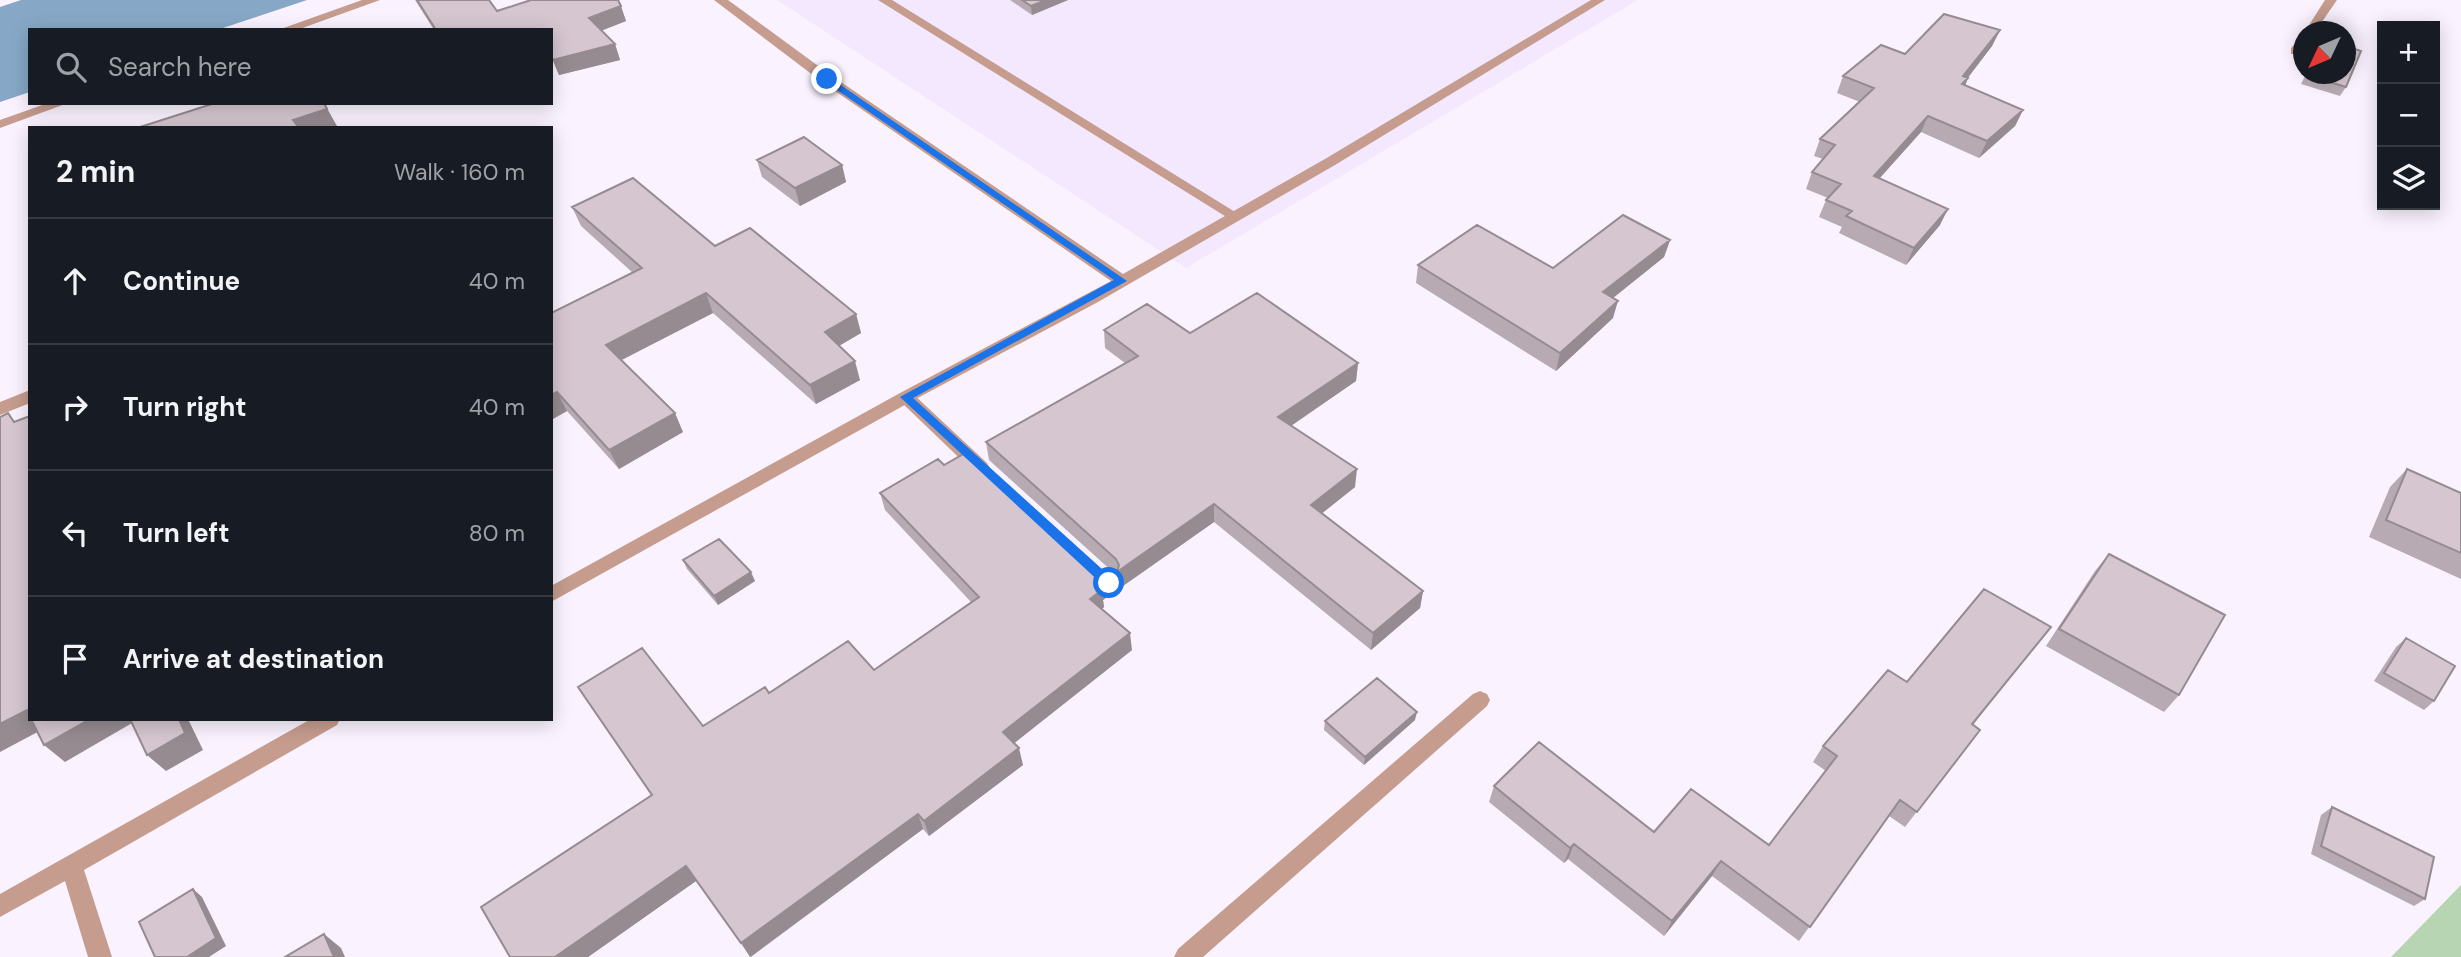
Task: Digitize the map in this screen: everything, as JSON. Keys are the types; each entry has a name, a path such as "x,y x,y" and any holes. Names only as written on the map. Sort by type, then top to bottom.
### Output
{"street":[{"path":"290,28 374,0"},
{"path":"720,0 827,79 1122,281"},
{"path":"884,0 1233,215"},
{"path":"553,594 906,397 1122,281 1233,215 1330,162 1599,0"},
{"path":"2317,21 2331,0"},
{"path":"0,124 56,105"},
{"path":"36,112 40,126"},
{"path":"0,409 28,397"},
{"path":"906,397 998,483"},
{"path":"1186,957 1480,700"},
{"path":"0,906 326,721"},
{"path":"71,864 100,957"}],"shaded area":[{"path":"777,0 1638,0 1186,268"}],"green space":[{"path":"2461,885 2461,957 2391,957"}],"water":[{"path":"21,0 307,0 223,28 28,28 28,93 0,102 0,7"}],"building":[{"path":"417,0 489,0 497,11 531,0 618,0 621,6 589,18 615,44 553,60 553,28 435,28"},
{"path":"1022,0 1046,0 1031,6"},
{"path":"1944,14 2000,30 1963,76 1968,78 1962,84 2023,110 1987,141 1928,116 1874,176 1948,209 1914,248 1846,216 1852,211 1826,200 1841,184 1812,172 1835,145 1820,139 1874,88 1843,76 1881,45 1905,54"},
{"path":"2356,49 2361,51 2356,63"},
{"path":"209,105 325,105 327,109 293,120 298,126 143,126"},
{"path":"804,137 842,165 795,188 757,160"},
{"path":"633,178 715,246 750,228 856,314 825,332 855,361 810,385 706,293 606,345 675,413 609,450 557,392 553,394 553,312 642,268 572,207"},
{"path":"1623,215 1670,240 1603,292 1618,301 1560,353 1418,265 1477,225 1553,268"},
{"path":"1257,293 1358,363 1278,417 1357,469 1311,505 1423,591 1373,633 1214,504 1117,572 1119,565 1116,559 986,442 1138,356 1104,330 1147,304 1190,333"},
{"path":"8,413 14,422 28,417 28,712 27,710 0,724 0,417"},
{"path":"967,452 1098,572 1108,575 1117,572 1097,586 1102,590 1090,599 1130,633 1003,732 1019,748 924,821 918,814 741,943 686,866 555,957 510,957 481,907 652,795 578,687 642,648 703,726 765,687 769,693 848,641 874,670 979,597 880,493 938,459 944,465"},
{"path":"2407,469 2461,493 2461,553 2386,520"},
{"path":"719,539 751,572 714,596 683,560"},
{"path":"2109,554 2225,615 2179,695 2059,629"},
{"path":"1984,589 2051,627 1972,724 1980,730 1917,812 1900,800 1810,927 1721,861 1672,921 1574,844 1570,848 1494,786 1539,742 1654,832 1691,789 1769,845 1837,756 1823,746 1888,670 1907,682"},
{"path":"2406,638 2455,666 2434,701 2384,673"},
{"path":"1377,678 1417,712 1365,757 1325,721"},
{"path":"32,721 86,721 44,745"},
{"path":"131,721 180,721 185,733 147,755"},
{"path":"2332,807 2434,857 2425,899 2321,846"},
{"path":"193,889 216,938 187,957 155,957 139,922"},
{"path":"324,934 334,957 285,957"}],"route":[{"path":"827,79 1122,281 906,397 1109,583"}]}
